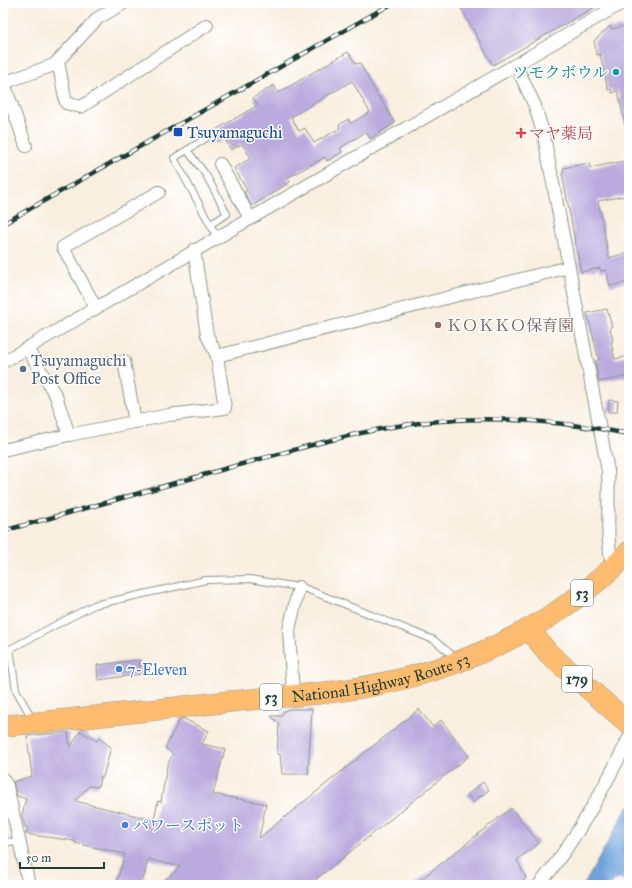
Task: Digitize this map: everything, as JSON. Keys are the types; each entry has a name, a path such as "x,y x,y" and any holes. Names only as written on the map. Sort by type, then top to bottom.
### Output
{"highway":[{"name":"National Highway Route 53","path":"3,726 293,694 345,690 398,680 456,663 489,650 529,629 567,605 613,568 629,552"},
{"name":"179","path":"529,629 548,653 629,724"}],"street":[{"path":"26,146 3,81 54,64 98,18 124,3"},
{"path":"3,362 622,3"},
{"path":"58,61 66,103 81,106 208,25"},
{"path":"516,65 535,106 544,136 608,471 610,497 609,554 613,568"},
{"path":"220,164 250,218"},
{"path":"96,308 63,247 159,192"},
{"path":"3,450 169,415 225,408 216,356 207,335 194,250"},
{"path":"216,356 569,267"},
{"path":"27,348 56,396 69,435"},
{"path":"124,361 135,422"},
{"path":"293,694 289,630 299,587"},
{"path":"539,885 569,844 601,795 629,738"},
{"path":"3,779 7,786 29,885"}],"lane":[{"path":"206,139 174,158 217,237"},
{"path":"187,150 206,175 227,214 210,224"},
{"path":"3,652 94,605 206,580 250,579 299,587 434,640 451,654 456,663"},
{"path":"10,649 16,690 29,713 30,723"},
{"path":"3,841 20,842"}],"water":[{"path":"629,805 629,834 627,839 626,857 629,864 629,885 624,885 625,881 621,878 615,880 610,885 584,885"}],"building":[{"path":"458,3 602,3 493,65"},
{"name":"ツモクボウル","path":"629,25 629,125 625,125 618,91 612,93 611,89 608,90 600,54 597,55 594,41 610,26 611,29"},
{"path":"348,52 356,64 360,63 379,98 395,123 370,139 366,132 340,148 342,152 327,161 325,157 287,178 290,182 252,206 244,192 247,190 234,168 251,158 242,144 231,150 224,138 218,142 212,132 258,105 253,98 274,85 278,93","holes":["352,81 370,112 351,123 348,119 339,125 340,128 314,143 305,128 299,131 291,117"]},
{"path":"629,160 629,195 598,201 609,258 629,252 629,282 610,286 606,270 601,271 600,268 581,272 562,173 564,172 563,168 589,163 590,168"},
{"path":"607,309 612,327 610,327 613,341 611,342 615,359 629,356 629,376 599,382 595,361 599,360 587,313"},
{"path":"609,400 618,401 617,412 608,412"},
{"name":"7-Eleven","path":"139,660 141,674 98,680 97,665"},
{"path":"289,709 312,709 308,774 282,774 280,754 277,754 279,724 271,716 281,716 284,711"},
{"path":"419,709 433,727 441,720 469,756 309,885 158,885 180,867 148,859 142,885 117,881 125,854 75,843 75,841 26,834 28,828 25,827 22,815 26,799 17,796 13,782 32,776 27,736 68,732 70,748 80,731 97,741 99,738 111,747 103,777 100,777 98,787 89,786 75,801 154,820 158,801 161,802 167,766 173,754 165,748 180,719 184,719 209,731 202,744 225,749 213,794 266,804 259,838"},
{"path":"483,782 489,790 473,802 467,795"},
{"path":"511,808 539,843 517,860 526,878 520,885 414,885"}],"railway":[{"path":"3,224 393,3"},
{"path":"3,531 305,447 389,427 438,421 493,419 548,422 629,434"}],"place":[{"name":"ツモクボウル","path":"616,72"},
{"name":"Tsuyamaguchi","path":"178,132"},
{"name":"マヤ薬局","path":"521,133"},
{"name":"ＫＯＫＫＯ保育園","path":"438,325"},
{"name":"Tsuyamaguchi Post Office","path":"23,369"},
{"name":"7-Eleven","path":"119,669"},
{"name":"パワースポット","path":"125,825"}]}
